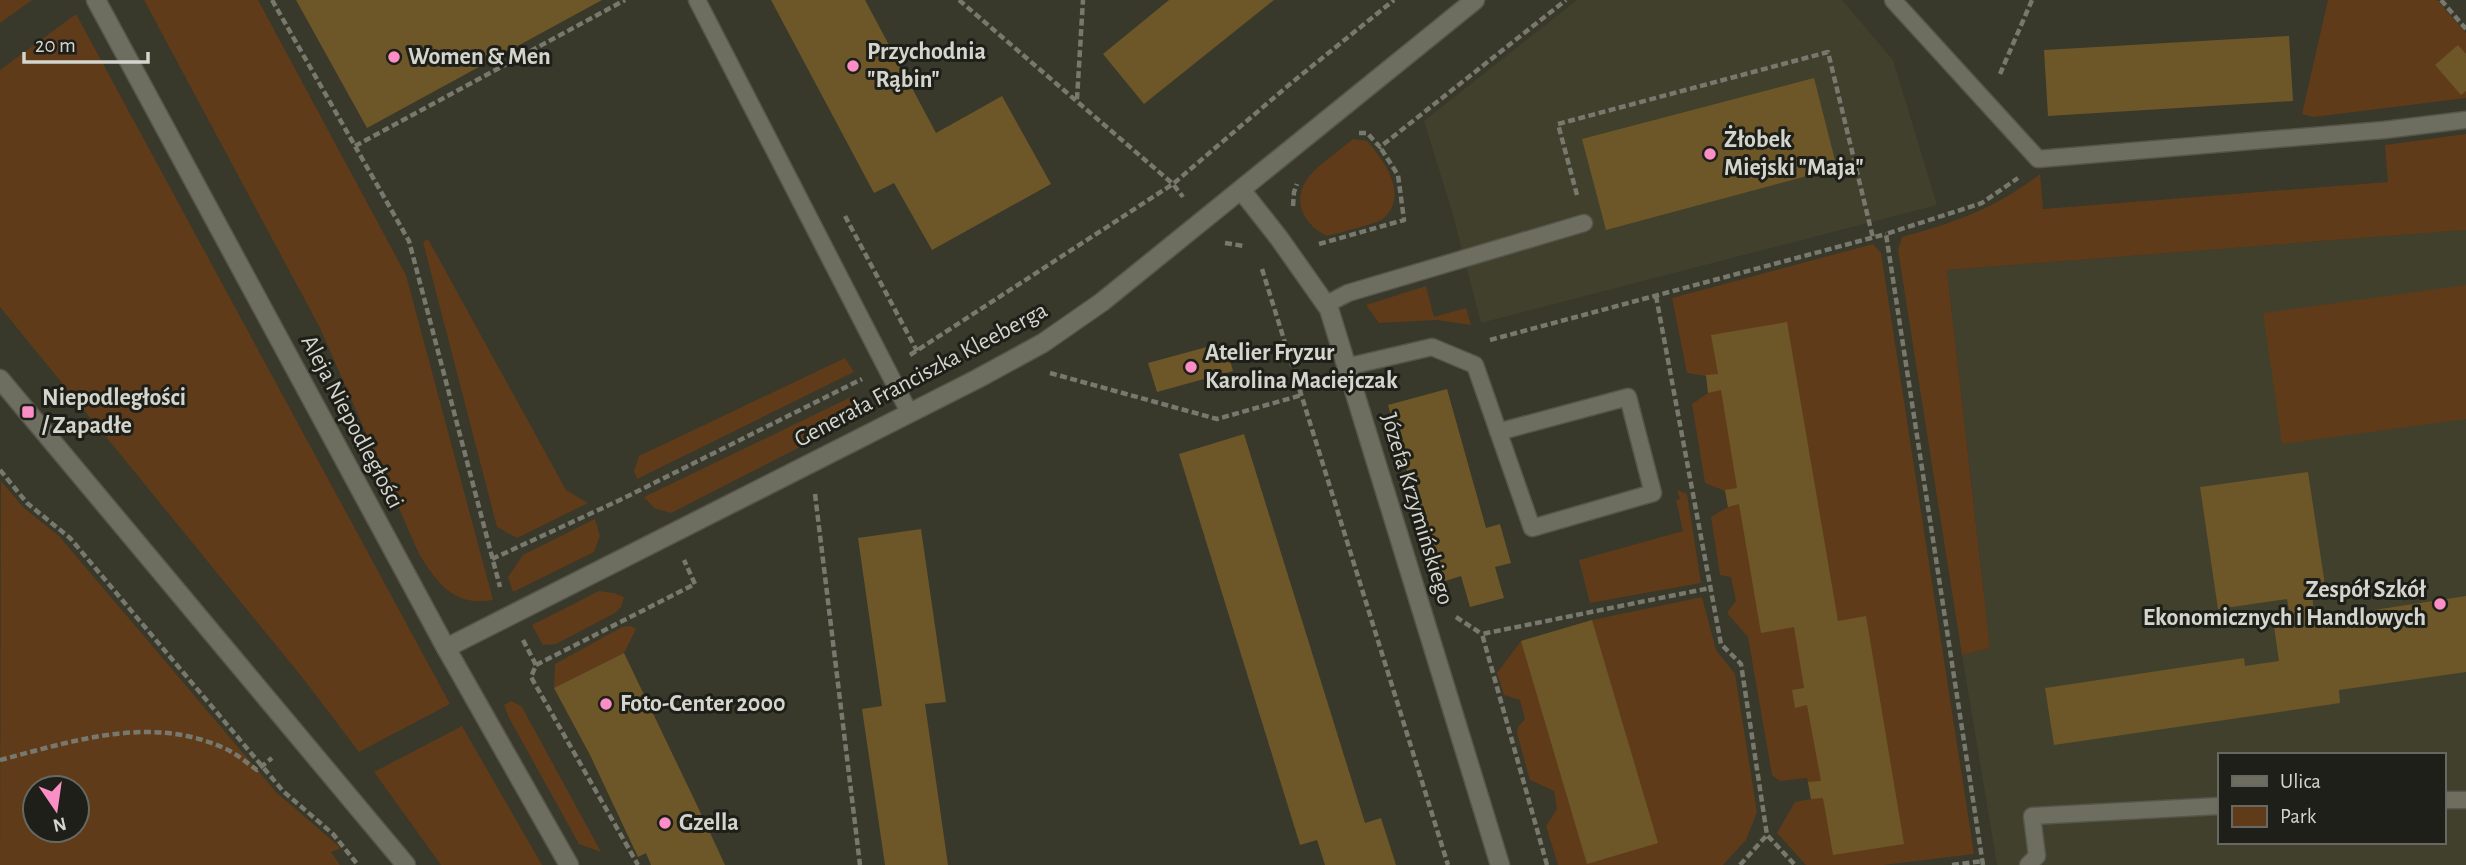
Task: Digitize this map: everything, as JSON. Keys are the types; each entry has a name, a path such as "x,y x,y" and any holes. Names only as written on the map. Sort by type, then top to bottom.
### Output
{"street":[{"name":"Aleja Niepodległości","path":"96,0 446,648 569,865"},
{"name":"Generała Franciszka Kleeberga","path":"446,648 1043,343 1102,302 1242,191 1475,0"},
{"name":"Józefa Krzymińskiego","path":"1242,191 1329,309 1500,865"},
{"path":"0,379 406,865"}],"lane":[{"path":"697,0 909,412"},
{"path":"1893,0 2038,159 2384,130 2466,120"},
{"path":"1325,305 1348,293 1584,223"},
{"path":"1346,367 1432,347 1475,365 1498,432 1532,528 1653,494 1628,397 1498,432"},
{"path":"2445,800 2466,800"},
{"path":"2028,865 2037,856 2032,816 2218,806"}],"path":[{"path":"272,0 409,241 503,597 537,665 531,677 638,865"},
{"path":"355,146 625,0"},
{"path":"959,0 1173,184 1201,222"},
{"path":"1077,99 1083,0"},
{"path":"492,559 620,500 917,351 1173,184 1290,83 1394,0"},
{"path":"1987,104 2032,0"},
{"path":"2441,0 2466,29"},
{"path":"1584,223 1558,124 1828,52 1873,238"},
{"path":"1348,293 1341,278 1317,244 1404,220 1398,174 1380,148"},
{"path":"1484,341 1873,238 1982,203 2010,186 2038,159"},
{"path":"1886,234 1983,863 1952,865"},
{"path":"1261,267 1448,865"},
{"path":"1656,296 1721,644 1741,664 1768,835 1795,865"},
{"path":"1046,372 1217,419 1302,395"},
{"path":"0,470 27,503 70,538 282,791 333,834 358,865"},
{"path":"815,492 860,865"},
{"path":"1548,865 1482,634 1710,588"},
{"path":"0,760 99,735 146,731 194,737 227,749 257,770 272,758"},
{"path":"1740,865 1768,835"}],"shaded area":[{"path":"1577,0 1842,0 1893,60 1937,205 1481,323 1453,215 1424,121"},
{"path":"2466,230 2466,865 1997,865 1962,655 1990,648 1947,270"}],"green space":[{"path":"0,0 32,0 0,23"},
{"path":"144,0 258,0 406,275 493,600 468,600 448,591 419,554 320,328"},
{"path":"2328,0 2437,0 2466,33 2466,98 2313,117 2302,114"},
{"path":"76,14 450,704 359,752 302,677 0,307 0,70"},
{"path":"2466,134 2466,230 1947,270 1990,648 1962,655 1898,250 1902,237 1974,213 2007,196 2040,174 2043,209 2388,182 2385,145"},
{"path":"1353,139 1367,141 1380,158 1391,178 1394,199 1384,218 1366,226 1327,236 1310,224 1305,216 1301,208 1302,190 1313,172"},
{"path":"428,239 566,490 588,503 517,538 497,527 423,242"},
{"path":"1873,244 1881,253 1974,854 1883,865 1806,865 1777,833 1795,802 1811,799 1807,778 1780,781 1772,775 1748,637 1727,613 1736,601 1731,577 1720,575 1711,517 1728,507 1725,491 1705,483 1692,404 1708,393 1706,376 1687,373 1672,298"},
{"path":"2466,285 2466,419 2282,444 2263,313"},
{"path":"1426,286 1434,317 1466,308 1471,325 1437,320 1379,323 1366,305"},
{"path":"845,358 854,372 637,479 634,471 639,456"},
{"path":"855,395 856,409 847,423 671,513 654,508 644,497"},
{"path":"1,481 24,508 59,536 277,793 341,848 331,852 340,865 0,865"},
{"path":"1677,490 1687,494 1701,583 1590,603 1579,560 1683,531 1676,500 1680,499"},
{"path":"595,519 600,536 594,552 513,592 508,577 523,555"},
{"path":"599,591 624,597 621,607 615,613 556,644 543,645 532,625"},
{"path":"1702,597 1716,650 1735,674 1757,812 1746,840 1723,865 1558,865 1546,826 1557,809 1554,791 1530,780 1517,733 1518,727 1525,719 1520,700 1504,695 1497,673 1521,641 1592,620"},
{"path":"631,626 636,629 624,653 554,688 555,664 622,627"},
{"path":"512,701 522,707 601,852 579,844 508,716 504,705"},
{"path":"462,726 542,865 441,865 374,772"}],"building":[{"path":"296,0 602,0 367,128"},
{"path":"771,0 865,0 936,133 1002,96 1051,184 932,250 894,183 874,193"},
{"path":"1169,0 1274,0 1144,104 1103,54"},
{"path":"2289,36 2293,101 2048,116 2044,50"},
{"path":"2458,45 2466,54 2466,91 2461,95 2435,65"},
{"name":"Żłobek Miejski \"Maja\"","path":"1814,78 1837,168 1606,230 1582,139"},
{"path":"1787,322 1838,621 1866,616 1904,844 1833,855 1823,798 1811,799 1808,782 1821,781 1807,705 1795,708 1792,690 1804,688 1794,627 1761,633 1739,504 1728,507 1725,490 1737,488 1721,390 1708,393 1706,375 1718,374 1711,335"},
{"name":"Atelier Fryzur Karolina Maciejczak","path":"1225,342 1233,371 1157,392 1148,363"},
{"path":"1447,389 1486,528 1500,524 1511,563 1495,567 1504,598 1470,607 1461,576 1439,583 1388,405"},
{"path":"1244,434 1365,823 1381,818 1396,865 1325,865 1317,840 1300,845 1179,454"},
{"name":"Zespół Szkół Ekonomicznych i Handlowych","path":"2308,472 2326,592 2312,595 2315,619 2466,596 2466,672 2339,690 2340,703 2054,745 2045,688 2244,658 2245,666 2279,661 2273,619 2290,616 2287,599 2218,609 2200,487"},
{"path":"921,529 946,702 925,704 948,865 885,865 862,709 882,706 858,538"},
{"path":"1592,620 1658,843 1587,864 1521,641"},
{"path":"624,653 725,865 651,865 646,853 638,857 590,755 554,688"}],"place":[{"name":"Women & Men","path":"394,57"},
{"name":"Przychodnia \"Rąbin\"","path":"853,66"},
{"name":"Żłobek Miejski \"Maja\"","path":"1710,154"},
{"name":"Atelier Fryzur Karolina Maciejczak","path":"1191,367"},
{"name":"Niepodległości / Zapadłe","path":"28,412"},
{"name":"Zespół Szkół Ekonomicznych i Handlowych","path":"2440,604"},
{"name":"Foto-Center 2000","path":"606,704"},
{"name":"Gzella","path":"665,823"}]}
